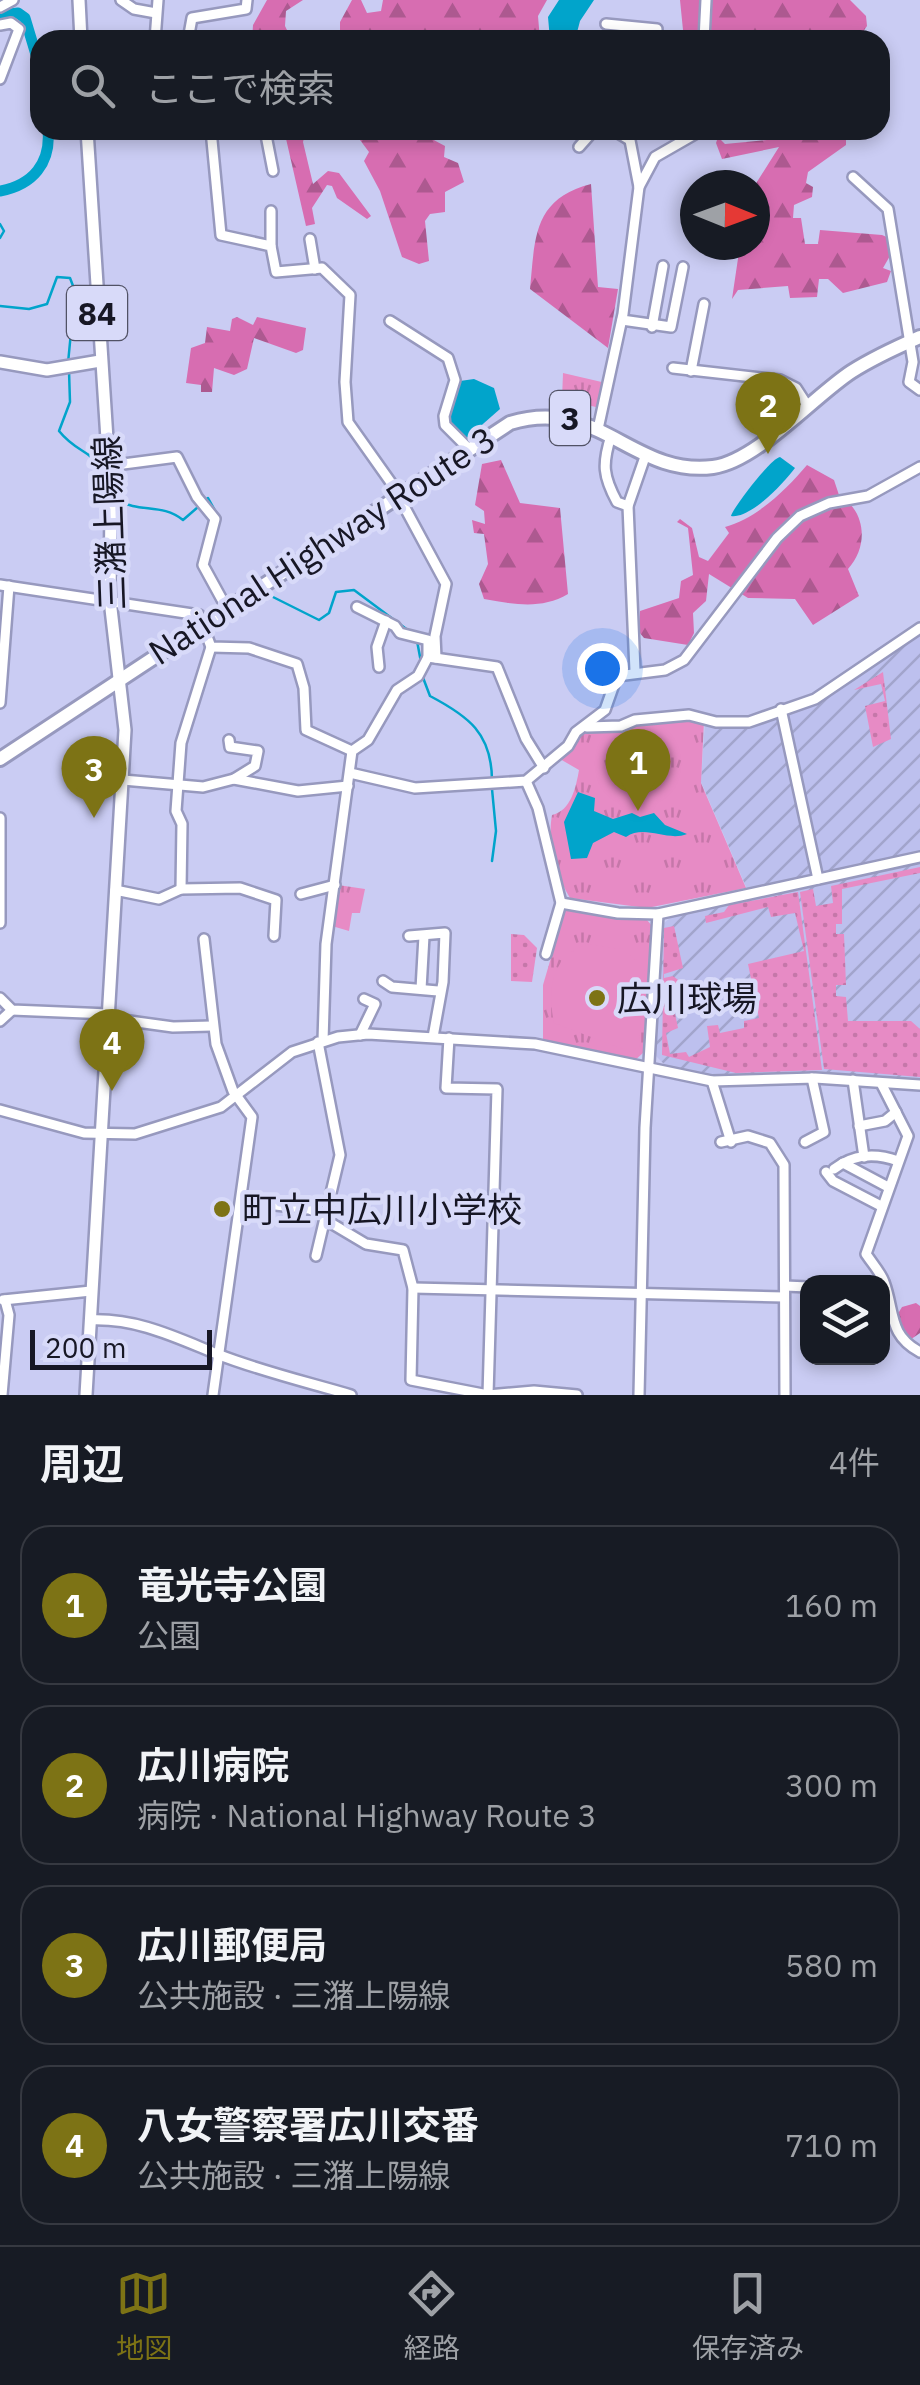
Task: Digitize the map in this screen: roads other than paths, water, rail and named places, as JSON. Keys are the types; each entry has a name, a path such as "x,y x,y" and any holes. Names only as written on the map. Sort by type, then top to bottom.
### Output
{"highway":[{"name":"National Highway Route 3","path":"1,754 510,422 535,415 577,419 646,454 688,468 728,464 852,372 915,339"}],"main road":[{"path":"78,0 80,30"},
{"name":"三潴上陽線","path":"86,1395 126,730 110,600 110,499 88,140"},
{"path":"0,362 47,370 100,361"}],"street":[{"path":"0,7 13,0"},
{"path":"122,0 134,9 156,13"},
{"path":"155,30 158,0"},
{"path":"190,30 192,18 246,8 248,0"},
{"path":"704,30 706,0"},
{"path":"0,25 11,23 19,29 0,79"},
{"path":"606,24 657,30"},
{"path":"212,140 218,231 271,246"},
{"path":"267,140 272,171"},
{"path":"579,147 585,140"},
{"path":"629,140 639,188"},
{"path":"628,506 617,502 604,478 602,464 639,188 654,157 684,140"},
{"path":"853,177 888,209 915,339 909,382 920,390"},
{"path":"272,211 271,246 276,272 322,268 350,294 345,382 348,422 398,495 446,584 432,657 418,676 397,690 368,740 352,751"},
{"path":"271,226 285,225"},
{"path":"310,239 315,269"},
{"path":"652,327 664,266"},
{"path":"622,320 670,327 682,268"},
{"path":"690,371 704,304"},
{"path":"390,321 448,358 455,380 444,416 446,425 468,448"},
{"path":"672,368 780,380 796,388 807,405"},
{"path":"635,671 628,506 646,454"},
{"path":"108,466 177,457 215,519 203,566 226,607"},
{"path":"350,774 415,788 526,780 544,768 576,732 606,710 614,679 635,671 665,670 684,660 777,538 800,516 829,504 868,496 920,467"},
{"path":"0,701 4,585 199,615 211,647 197,702 183,732 176,811 182,824 181,889"},
{"path":"356,608 386,621 400,633 428,640 432,657"},
{"path":"379,666 377,647 386,621"},
{"path":"587,727 689,715 716,722 749,722 815,699 920,628"},
{"path":"211,647 250,648 297,664 304,688 306,730 352,751"},
{"path":"432,657 497,666 526,740 544,768"},
{"path":"781,709 818,879"},
{"path":"229,740 230,747 258,752 255,766 234,780"},
{"path":"316,1256 340,1156 320,1042 326,954 352,751"},
{"path":"123,780 177,786 234,780 298,791 348,786"},
{"path":"526,780 538,808 561,903 546,954"},
{"path":"0,818 0,923"},
{"path":"561,903 658,914 920,857"},
{"path":"301,894 336,886"},
{"path":"115,890 159,899 181,889 240,888 276,900 274,936"},
{"path":"639,1395 658,914"},
{"path":"409,936 445,933 443,982 438,991 434,1037"},
{"path":"421,989 424,936"},
{"path":"204,939 212,1026 239,1097 252,1117 214,1395"},
{"path":"383,981 392,987 438,991"},
{"path":"0,998 12,1010 108,1016 172,1026 212,1026"},
{"path":"360,1035 375,1004 364,999"},
{"path":"0,1021 12,1010"},
{"path":"535,1030 535,1044"},
{"path":"0,1110 102,1135 134,1134 174,1124 239,1097 280,1060 320,1042 360,1035 535,1044 649,1071 712,1081 812,1078 920,1084"},
{"path":"449,1038 446,1088 497,1089 488,1394"},
{"path":"805,1142 824,1132 812,1078"},
{"path":"853,1080 864,1157"},
{"path":"712,1081 726,1142 748,1136 770,1143 784,1166 785,1395"},
{"path":"882,1084 908,1129"},
{"path":"859,1126 885,1121 896,1112"},
{"path":"908,1129 920,1128"},
{"path":"878,1275 866,1246 908,1129"},
{"path":"835,1168 880,1154 898,1162"},
{"path":"835,1168 888,1187"},
{"path":"835,1168 833,1181 881,1206"},
{"path":"242,1201 309,1209 366,1244 402,1250 414,1288 411,1380 488,1394 534,1390 577,1395"},
{"path":"414,1288 642,1293 800,1288"},
{"path":"2,1395 9,1316 2,1300 91,1292"},
{"path":"890,1315 900,1338 920,1352"},
{"path":"90,1320 130,1322 351,1395"}],"waterway":[{"path":"0,15 18,13 25,18 30,35"},
{"path":"0,191 22,184 37,171 48,140"},
{"path":"0,224 4,231 0,238"},
{"path":"0,306 29,309 47,304 57,277 70,278 75,291 68,363"},
{"path":"69,371 70,402 59,431 95,461 98,493 104,498"},
{"path":"204,501 208,498 218,516"},
{"path":"117,500 167,512 183,520 198,507"},
{"path":"249,603 265,593 319,620 329,613 336,592 354,590 409,631"},
{"path":"417,641 421,662"},
{"path":"422,675 430,696 466,719 482,738 488,750 492,781"},
{"path":"492,789 496,831 492,861"}],"place":[{"name":"広川病院","path":"768,454"},
{"name":"竜光寺公園","path":"638,811"},
{"name":"広川郵便局","path":"94,818"},
{"name":"広川球場","path":"597,998"},
{"name":"八女警察署広川交番","path":"112,1091"},
{"name":"町立中広川小学校","path":"222,1209"}]}
